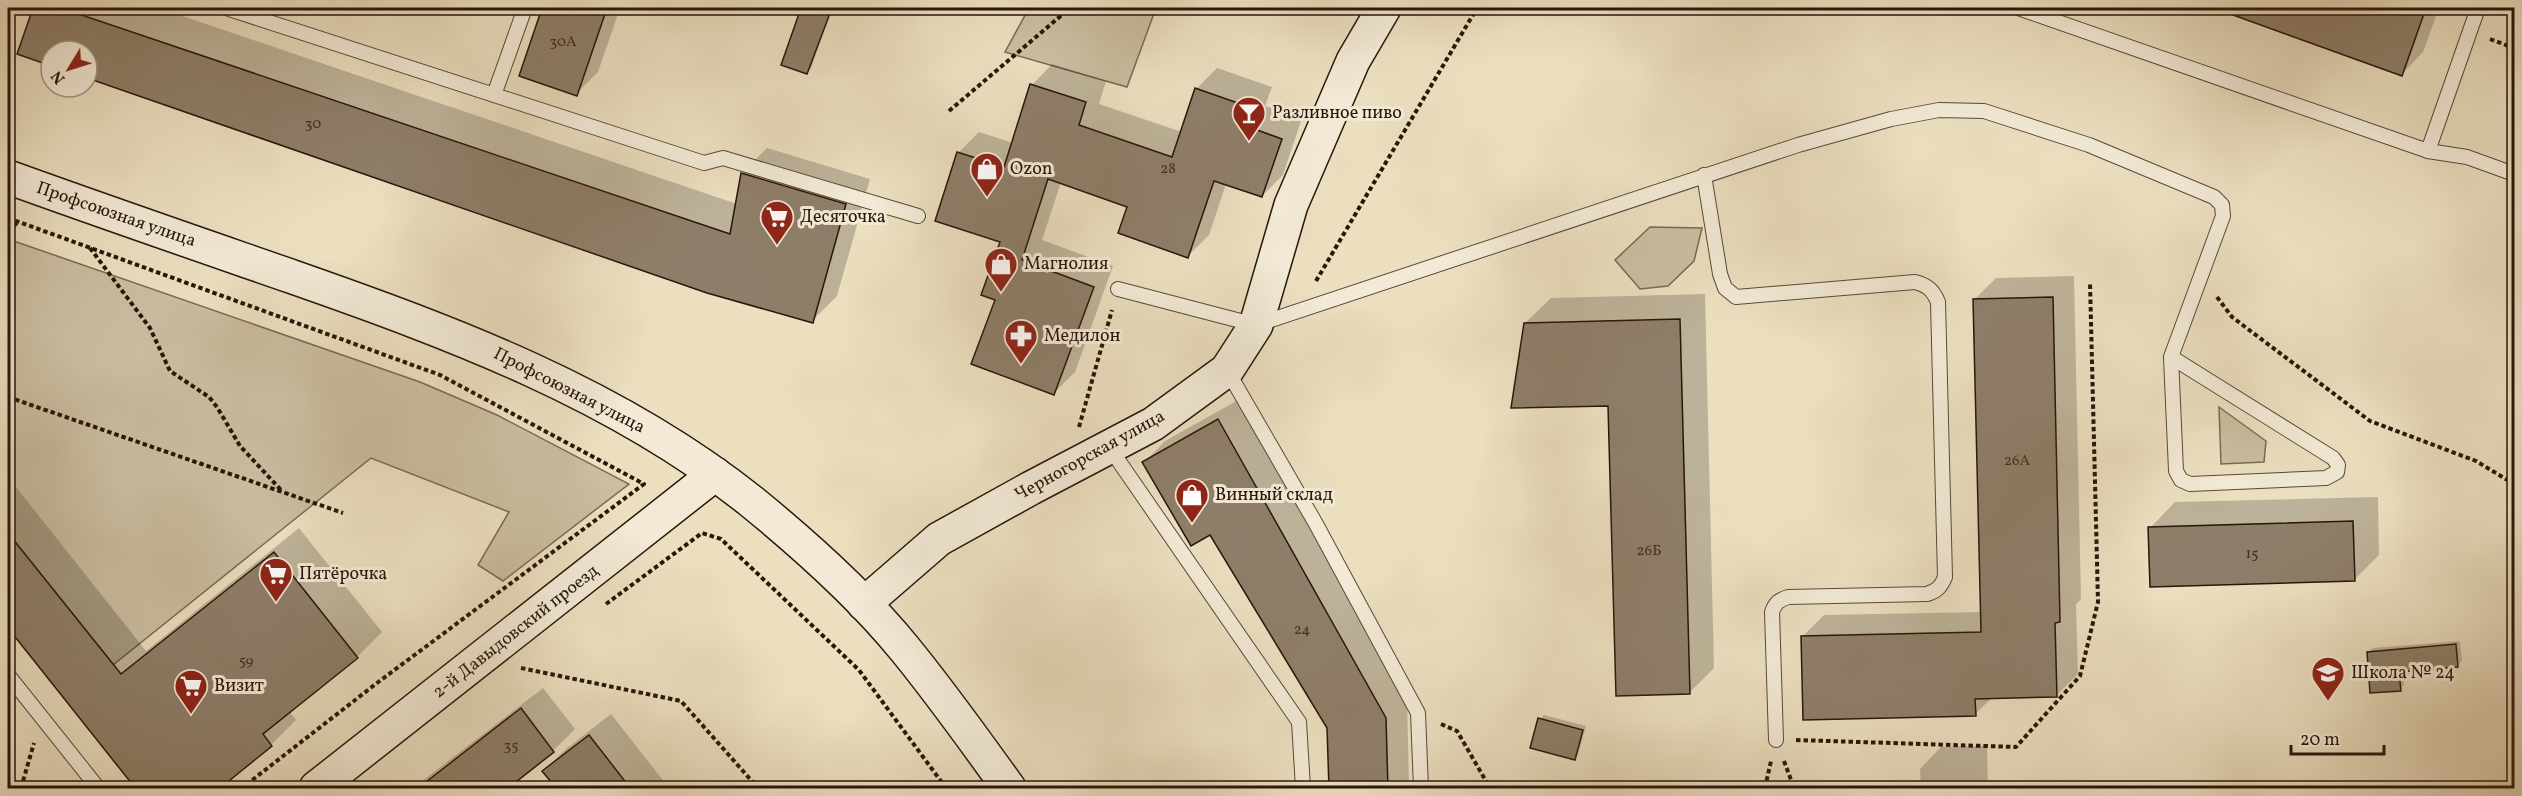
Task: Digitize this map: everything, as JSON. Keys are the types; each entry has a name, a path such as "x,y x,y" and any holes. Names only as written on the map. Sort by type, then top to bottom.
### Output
{"street":[{"name":"Черногорская улица","path":"864,604 939,539 1153,424 1227,370 1256,325 1291,205 1353,61 1379,9"},
{"name":"Профсоюзная улица","path":"8,177 410,318 490,351 568,388 645,429 715,474 812,554 864,604 903,647 1009,789"},
{"name":"2-й Давыдовский проезд","path":"316,789 715,474"}],"lane":[{"path":"226,8 704,163 723,158 918,216"},
{"path":"494,95 525,8"},
{"path":"2018,8 2046,12 2428,151 2467,157 2514,174"},
{"path":"2428,151 2478,8"},
{"path":"1118,289 1256,325 1798,145 1891,119 1939,110 1984,111 2089,144 2214,197 2222,205 2223,216 2171,357 2176,471 2181,480 2190,484 2326,478 2337,472 2338,465 2333,458 2171,357"},
{"path":"1704,175 1720,274 1725,288 1736,297 1914,282 1924,284 1934,292 1938,302 1945,577 1942,585 1927,594 1780,599 1774,605 1772,612 1776,740"},
{"path":"1227,370 1317,524 1418,714 1421,789"},
{"path":"1109,447 1299,722 1303,789"},
{"path":"8,675 98,789"}],"path":[{"path":"949,111 1070,8"},
{"path":"1297,312 1476,8"},
{"path":"8,218 440,375 644,484 377,683 242,789"},
{"path":"8,231 19,222"},
{"path":"89,247 150,328 170,371 209,397 218,407 240,446 284,492"},
{"path":"2201,276 2232,317 2370,421 2476,461 2514,484"},
{"path":"1794,789 1776,740 2016,747 2080,676 2098,602 2090,282"},
{"path":"1078,431 1118,289"},
{"path":"8,397 343,513"},
{"path":"702,533 721,539 859,670 946,789"},
{"path":"521,668 681,701 758,789"},
{"path":"1418,714 1457,731 1490,789"},
{"path":"21,789 41,717"}],"shaded area":[{"path":"1029,8 1156,8 1127,87 1005,52"},
{"path":"1650,227 1702,228 1694,261 1668,286 1640,289 1615,260"},
{"path":"8,239 420,382 497,415 629,484 503,581 478,565 509,512 371,458 113,665 8,533"},
{"path":"2219,407 2266,441 2264,462 2221,464"}],"building":[{"path":"33,8 61,8 730,234 741,173 846,204 813,323 707,293 99,82 99,39 39,39 39,62 17,54"},
{"path":"542,8 607,8 577,96 519,76"},
{"path":"801,8 832,8 807,74 781,65"},
{"path":"2223,8 2426,8 2402,76 2222,11"},
{"path":"1030,84 1086,102 1079,125 1172,157 1195,88 1252,108 1246,126 1282,139 1262,197 1214,181 1188,258 1118,233 1127,207 1048,179 1022,260 1094,287 1054,395 971,364 995,300 981,295 1000,242 935,221 957,152 1004,167"},
{"path":"2053,297 2060,622 2055,623 2057,697 1975,699 1976,716 1803,720 1801,636 1981,632 1973,299"},
{"path":"1680,319 1690,694 1616,696 1608,406 1511,408 1524,323"},
{"path":"1218,419 1386,718 1388,789 1329,789 1327,728 1210,535 1191,546 1142,462"},
{"path":"2353,521 2355,581 2150,587 2148,527"},
{"path":"8,533 121,674 274,552 358,658 263,734 272,746 219,789 136,789 8,628"},
{"path":"2456,644 2458,667 2399,672 2401,691 2370,693 2367,652"},
{"path":"521,708 554,752 507,789 417,789"},
{"path":"1538,718 1583,730 1575,760 1530,748"},
{"path":"589,735 631,789 557,789 542,771"}],"place":[{"name":"Разливное пиво","path":"1249,142"},
{"name":"Ozon","path":"987,198"},
{"name":"Десяточка","path":"777,246"},
{"name":"Магнолия","path":"1001,293"},
{"name":"Медилон","path":"1021,365"},
{"name":"Винный склад","path":"1192,524"},
{"name":"Пятёрочка","path":"276,603"},
{"name":"Школа № 24","path":"2328,702"},
{"name":"Визит","path":"191,715"}]}
